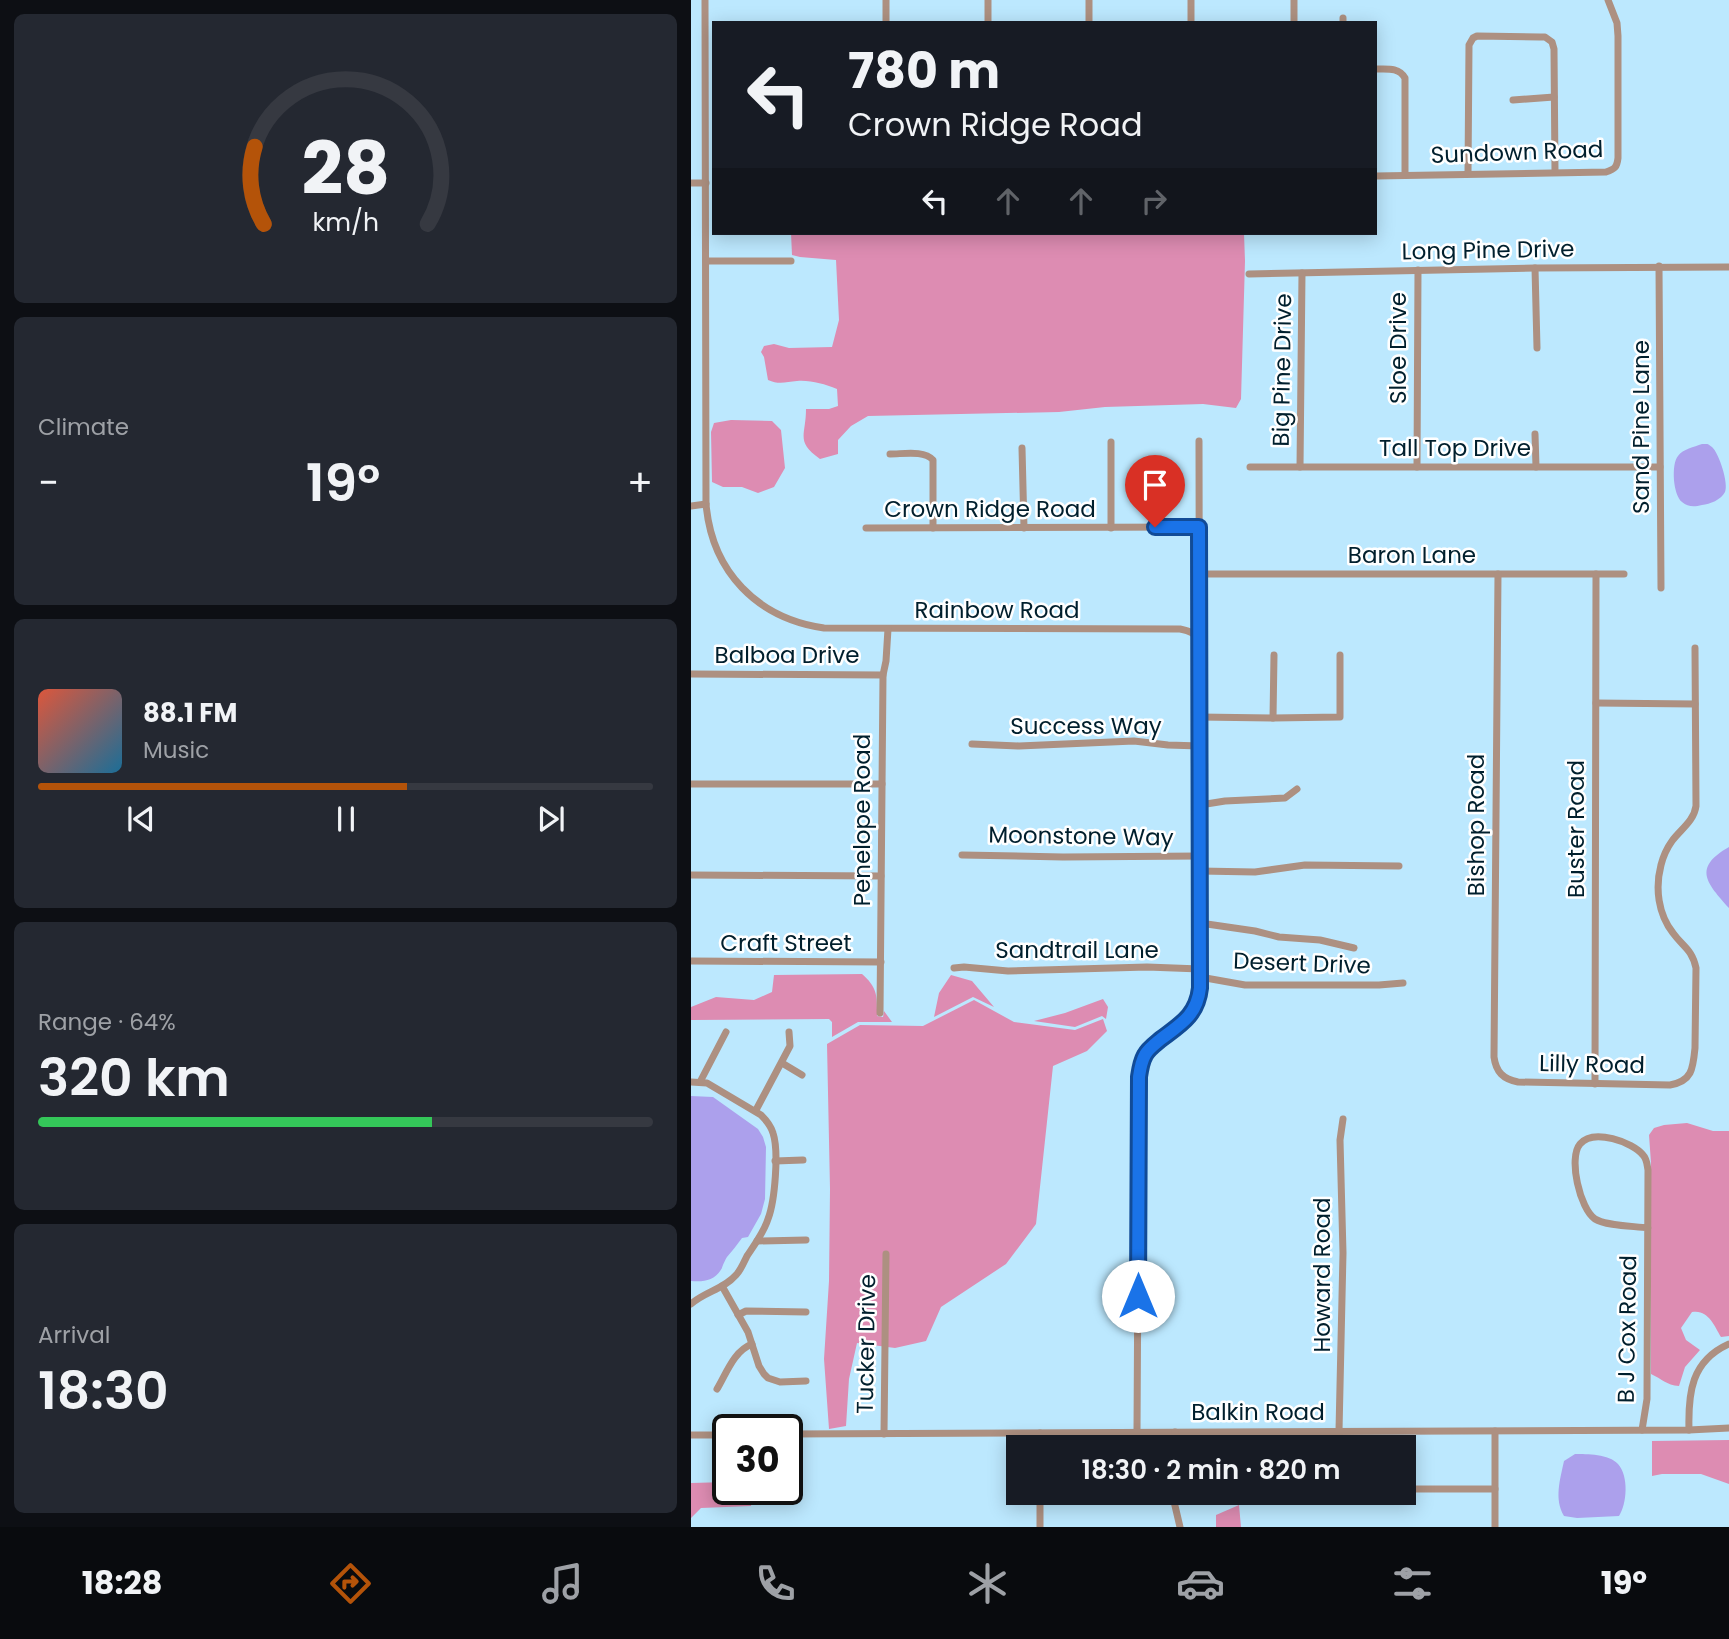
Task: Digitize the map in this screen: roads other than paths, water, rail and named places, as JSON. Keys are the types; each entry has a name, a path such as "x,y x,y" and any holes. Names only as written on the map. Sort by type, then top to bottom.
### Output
{"street":[{"name":"Rainbow Road","path":"705,0 710,161 706,183 706,504 711,533 728,570 755,600 766,607 790,620 824,628 1180,629 1189,631 1199,642"},
{"path":"886,0 886,21"},
{"path":"988,0 988,21"},
{"path":"1089,0 1089,21"},
{"path":"1191,0 1191,21"},
{"path":"1294,0 1294,21"},
{"name":"Sundown Road","path":"1377,176 1606,172 1614,169 1617,165 1618,36 1617,23 1607,0"},
{"path":"1468,173 1469,45 1477,36 1540,37 1551,40 1554,49 1555,172"},
{"path":"1377,69 1397,70 1405,78 1405,175"},
{"path":"1512,100 1554,97"},
{"path":"691,183 706,183"},
{"path":"706,261 791,261"},
{"name":"Sand Pine Lane","path":"1659,266 1661,589"},
{"name":"Long Pine Drive","path":"1249,274 1729,267"},
{"path":"1535,268 1537,348"},
{"name":"Sloe Drive","path":"1417,467 1418,270"},
{"name":"Big Pine Drive","path":"1300,467 1302,273"},
{"path":"1535,434 1536,467"},
{"path":"1137,1432 1139,1077 1148,1050 1185,1020 1194,1010 1199,998 1199,441"},
{"path":"1111,442 1111,528"},
{"path":"1022,448 1025,528"},
{"path":"890,454 923,454 932,457 933,528"},
{"name":"Tall Top Drive","path":"1250,467 1660,467"},
{"path":"691,506 706,504"},
{"name":"Crown Ridge Road","path":"866,528 1199,527"},
{"name":"Baron Lane","path":"1199,574 1624,574"},
{"name":"Bishop Road","path":"1498,574 1494,1057 1500,1075"},
{"name":"Buster Road","path":"1595,1084 1596,574"},
{"name":"Penelope Road","path":"880,1013 882,674 886,661 888,629"},
{"path":"1596,703 1695,704 1695,648"},
{"path":"1273,718 1274,655"},
{"path":"1199,717 1340,717 1340,655"},
{"name":"Balboa Drive","path":"691,674 882,674"},
{"name":"Lilly Road","path":"1500,1075 1518,1082 1670,1085 1684,1081 1689,1076 1694,1061 1696,968 1694,957 1671,931 1658,893 1666,850 1695,815 1695,704"},
{"name":"Success Way","path":"972,744 1019,746 1134,741 1200,746"},
{"path":"691,784 882,784"},
{"path":"1200,806 1225,801 1285,798 1297,789"},
{"name":"Moonstone Way","path":"962,855 1200,856"},
{"path":"1200,871 1255,872 1305,865 1399,866"},
{"path":"691,875 881,876"},
{"path":"1200,923 1279,937 1320,940 1354,948"},
{"name":"Craft Street","path":"691,961 881,962"},
{"name":"Sandtrail Lane","path":"954,968 1008,971 1147,967 1200,973"},
{"name":"Desert Drive","path":"1200,973 1245,985 1403,983"},
{"path":"691,1304 736,1275 766,1226 772,1206 775,1161 772,1130 768,1122 756,1110 707,1083 695,1082 726,1032"},
{"path":"756,1110 790,1046 789,1032"},
{"path":"781,1063 802,1075"},
{"name":"Howard Road","path":"1339,1431 1343,1253 1340,1140 1343,1119"},
{"name":"B J Cox Road","path":"1642,1430 1647,1399 1649,1180 1646,1157 1628,1144 1609,1138 1593,1137 1582,1142 1577,1151 1576,1169 1581,1197 1592,1217 1601,1222 1648,1228"},
{"path":"775,1161 803,1160"},
{"path":"757,1241 805,1240"},
{"name":"Tucker Drive","path":"884,1434 886,1254"},
{"path":"722,1286 748,1332 759,1366 768,1378 780,1382 806,1381"},
{"path":"738,1315 746,1311 806,1312"},
{"path":"717,1389 736,1356 743,1348 752,1344"},
{"path":"1689,1430 1690,1391 1694,1378 1709,1357 1729,1344"},
{"name":"Balkin Road","path":"803,1434 1729,1428"},
{"path":"1495,1431 1495,1527"},
{"path":"691,1435 712,1434"},
{"path":"1416,1489 1495,1489"},
{"path":"1040,1505 1040,1527"},
{"path":"1175,1505 1180,1527"}]}
